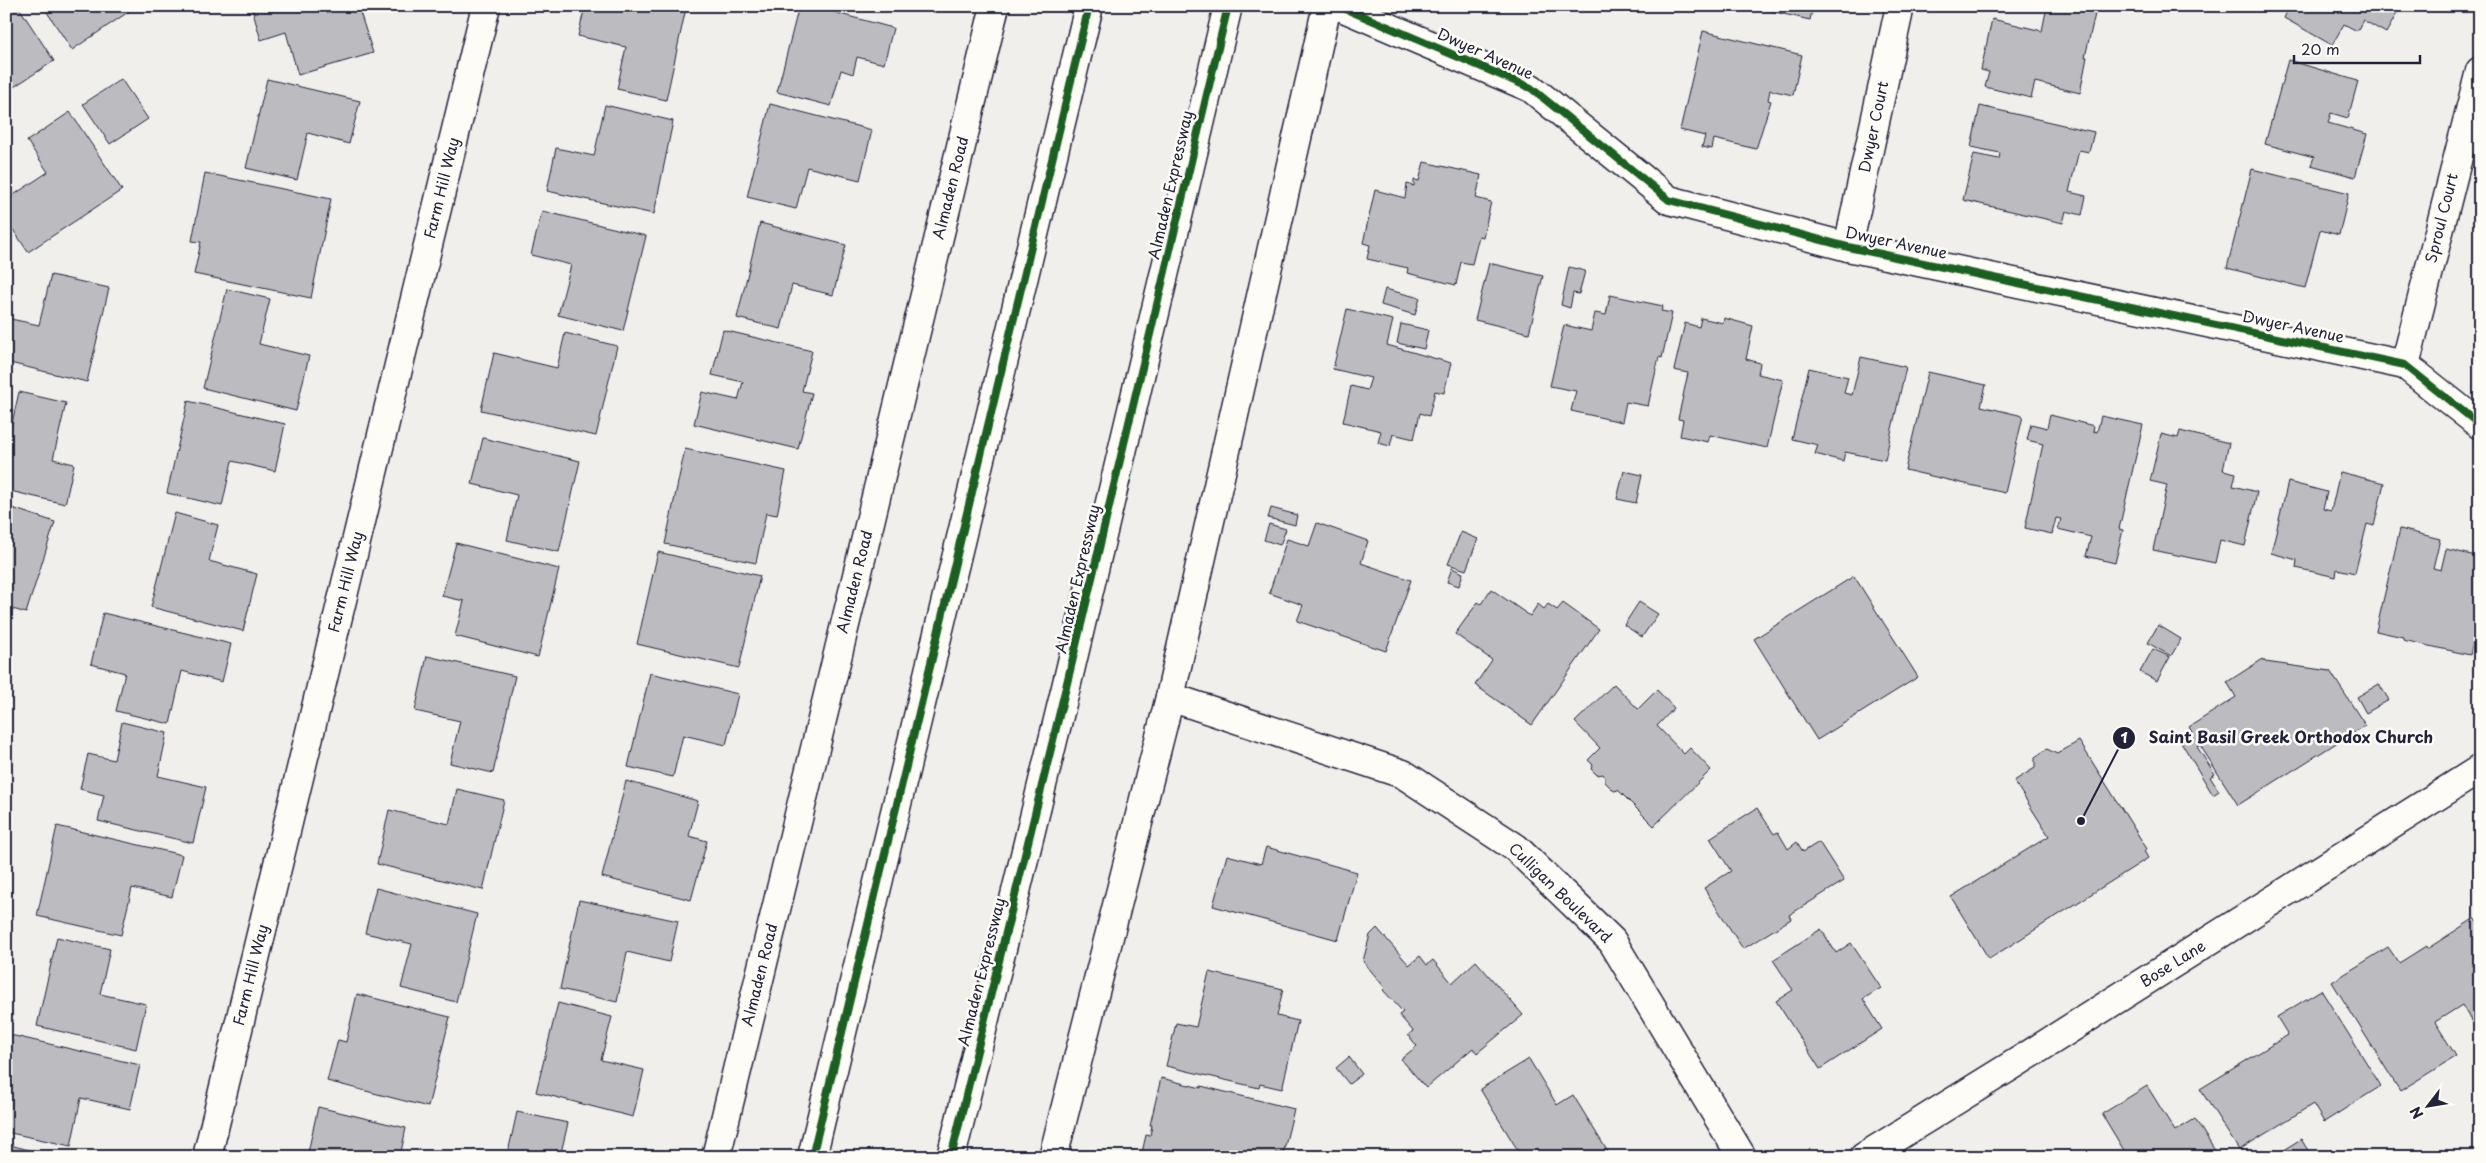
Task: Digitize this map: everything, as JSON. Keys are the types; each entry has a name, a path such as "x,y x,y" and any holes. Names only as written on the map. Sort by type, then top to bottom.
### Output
{"street":[{"name":"Farm Hill Way","path":"207,1157 486,6"},
{"name":"Almaden Road","path":"716,1157 995,6"},
{"path":"812,1157 1089,6"},
{"name":"Almaden Expressway","path":"951,1157 1068,679 1228,6"},
{"path":"1053,1157 1170,697 1327,6"},
{"name":"Dwyer Avenue","path":"1339,6 1531,88 1669,200 1848,248 2405,365 2480,424"},
{"name":"Dwyer Court","path":"1848,248 1900,6"},
{"name":"Sproul Court","path":"2405,365 2480,71"},
{"name":"Culligan Boulevard","path":"1170,697 1403,774 1516,848 1612,941 1742,1157"},
{"name":"Bose Lane","path":"1864,1157 2480,769"}],"building":[{"path":"6,6 18,6 54,61 6,92"},
{"path":"43,6 137,6 72,50"},
{"path":"251,6 358,6 373,53 298,75 286,32 261,40"},
{"path":"585,6 686,8 666,100 617,89 626,47 578,36"},
{"path":"799,6 810,6 893,28 884,64 857,57 853,74 841,70 831,106 777,92"},
{"path":"1767,6 1813,6 1810,20 1766,10"},
{"path":"2047,6 2063,6 2095,14 2085,57 2087,57 2080,93 2035,82 2031,98 1985,87 1989,72 1981,70 1992,19 2042,31"},
{"path":"2290,6 2401,6 2386,33 2363,20 2357,31 2344,24 2332,45 2284,18"},
{"path":"1703,31 1802,55 1793,95 1770,90 1768,100 1771,101 1756,149 1714,139 1712,149 1702,147 1705,136 1680,130"},
{"path":"2288,60 2358,81 2348,118 2331,113 2328,123 2367,134 2355,177 2311,165 2314,157 2265,144"},
{"path":"121,79 148,119 110,144 83,104"},
{"path":"267,79 360,101 349,144 308,133 297,180 246,168"},
{"path":"770,104 872,130 860,180 807,167 796,209 747,197"},
{"path":"605,105 673,121 654,214 547,191 556,148 594,156"},
{"path":"1980,106 2094,132 2089,152 2079,150 2069,192 2086,196 2082,215 2066,211 2063,223 1963,200 1974,154 1999,159 2000,153 1971,147"},
{"path":"70,112 122,190 28,252 6,219 6,200 48,172 27,141"},
{"path":"1424,162 1481,175 1476,198 1491,202 1483,237 1479,236 1472,264 1461,262 1456,285 1407,273 1408,268 1367,259 1370,245 1363,243 1375,190 1405,198 1407,184 1414,186 1414,180 1419,181"},
{"path":"2252,169 2349,193 2339,235 2320,230 2305,288 2227,268"},
{"path":"205,173 331,199 311,298 194,274 201,242 192,241"},
{"path":"542,211 646,236 623,331 558,315 571,265 531,255"},
{"path":"760,223 846,245 833,295 792,285 781,329 737,318"},
{"path":"1489,263 1543,276 1529,333 1475,320"},
{"path":"1569,267 1585,271 1579,294 1573,293 1570,308 1561,305"},
{"path":"51,275 109,288 87,382 6,362 6,318 39,325"},
{"path":"227,289 270,299 259,344 309,356 296,411 203,388"},
{"path":"1385,289 1420,298 1415,315 1381,305"},
{"path":"1610,295 1663,306 1661,311 1672,313 1662,358 1659,357 1648,406 1626,402 1622,422 1571,411 1576,391 1550,386 1564,325 1591,331 1595,313 1606,315"},
{"path":"1347,309 1393,320 1387,345 1451,363 1444,393 1435,391 1429,416 1420,413 1414,439 1393,434 1390,446 1378,443 1381,431 1343,422 1351,386 1367,390 1371,378 1333,369"},
{"path":"1701,318 1723,323 1724,318 1753,326 1746,359 1760,363 1758,374 1783,380 1767,448 1710,435 1708,442 1680,436 1683,420 1678,419 1688,373 1674,370 1685,323 1699,327"},
{"path":"1401,324 1428,330 1424,349 1397,343"},
{"path":"723,330 812,351 802,391 812,393 798,449 694,424 702,392 738,400 743,382 712,375"},
{"path":"565,333 617,346 596,436 481,410 494,353 557,368"},
{"path":"1861,357 1906,367 1885,460 1845,452 1843,461 1815,454 1818,445 1792,439 1809,368 1848,377 1844,393 1852,395"},
{"path":"1928,372 1986,385 1981,406 2023,416 2005,493 1905,470"},
{"path":"19,392 66,403 53,459 74,464 65,504 6,490 6,431 10,432"},
{"path":"188,401 285,424 275,471 232,461 222,506 167,493"},
{"path":"2050,415 2094,426 2093,431 2097,432 2101,416 2143,425 2119,529 2123,530 2115,563 2086,556 2091,537 2058,529 2061,519 2056,518 2052,534 2025,528 2043,444 2027,440 2031,424 2047,428"},
{"path":"2180,431 2229,443 2223,470 2236,473 2233,486 2257,492 2245,546 2220,540 2215,563 2153,550 2167,485 2150,481 2161,434 2178,438"},
{"path":"483,438 580,461 559,552 507,540 517,495 472,484"},
{"path":"685,449 786,471 777,515 766,513 756,563 665,544"},
{"path":"1624,471 1642,475 1636,503 1617,499"},
{"path":"2340,472 2384,483 2374,526 2367,524 2355,573 2337,569 2336,577 2296,568 2297,560 2271,553 2288,482 2327,492 2323,509 2331,511"},
{"path":"6,506 55,522 26,613 6,607"},
{"path":"1271,508 1297,515 1295,525 1268,518"},
{"path":"175,513 218,525 209,561 257,574 243,631 151,607"},
{"path":"1317,523 1368,541 1361,563 1411,580 1386,651 1297,621 1303,605 1269,593 1287,539 1309,546"},
{"path":"1269,524 1286,529 1280,545 1264,540"},
{"path":"2400,529 2440,539 2433,568 2441,570 2446,549 2480,557 2480,610 2470,655 2403,640 2403,637 2376,631"},
{"path":"1461,532 1478,539 1466,570 1448,564"},
{"path":"456,543 559,569 538,657 455,636 464,601 442,596"},
{"path":"658,552 760,576 739,668 637,644"},
{"path":"1452,568 1463,573 1459,586 1447,582"},
{"path":"1854,576 1918,677 1817,740 1754,639"},
{"path":"1491,589 1530,616 1538,604 1544,609 1548,604 1557,610 1563,603 1599,629 1532,725 1475,685 1492,660 1455,634 1478,602 1481,604"},
{"path":"1639,602 1658,614 1642,637 1624,625"},
{"path":"103,613 231,644 222,682 182,671 170,724 116,711 125,673 91,664"},
{"path":"2158,625 2181,639 2171,656 2148,643"},
{"path":"2153,649 2170,657 2157,681 2140,672"},
{"path":"427,656 515,676 493,773 450,763 460,721 415,711"},
{"path":"2263,659 2265,662 2330,671 2365,725 2238,805 2200,745 2197,747 2215,774 2210,777 2219,791 2213,795 2180,740 2192,732 2189,727 2236,697 2227,682"},
{"path":"650,673 738,694 726,745 683,735 673,777 628,767"},
{"path":"1614,684 1638,709 1657,690 1674,708 1657,726 1684,754 1690,748 1711,770 1654,826 1618,790 1614,791 1605,782 1603,774 1597,775 1591,769 1593,765 1588,760 1600,748 1575,722"},
{"path":"2379,684 2389,700 2366,713 2357,697"},
{"path":"122,722 167,733 158,776 206,787 193,843 98,821 104,795 80,789 88,754 114,760"},
{"path":"2079,741 2147,849 2144,851 2148,858 1989,959 1951,897 2049,836 2014,781 2035,768 2035,757 2047,749 2057,754"},
{"path":"626,781 698,801 689,836 707,841 691,900 602,877"},
{"path":"457,789 504,800 483,890 377,864 389,810 449,824"},
{"path":"1757,808 1774,834 1778,832 1788,849 1797,842 1803,852 1819,842 1844,881 1789,915 1791,919 1743,949 1704,888 1731,871 1710,838"},
{"path":"57,826 182,855 172,897 132,888 121,935 37,916"},
{"path":"1266,847 1357,872 1338,940 1213,906 1227,855 1261,864"},
{"path":"376,888 477,914 456,1002 401,988 412,944 365,933"},
{"path":"579,900 678,921 669,962 627,952 617,1002 560,989"},
{"path":"2475,918 2480,926 2480,1020 2473,1024 2462,1005 2435,1022 2456,1056 2400,1091 2332,982 2388,947 2399,963 2426,946 2427,949"},
{"path":"1377,928 1409,965 1420,956 1427,965 1433,960 1452,983 1476,961 1523,1015 1477,1053 1473,1048 1426,1088 1401,1059 1417,1046 1408,1035 1413,1031 1399,1015 1403,1012 1383,990 1385,988 1363,961 1370,935"},
{"path":"1821,929 1836,953 1851,943 1881,988 1863,999 1882,1029 1820,1069 1776,1001 1793,990 1773,960"},
{"path":"57,937 110,949 100,994 146,1004 136,1049 37,1026"},
{"path":"1209,972 1283,989 1277,1016 1298,1021 1282,1089 1260,1084 1259,1088 1166,1066 1176,1023 1196,1027"},
{"path":"2321,990 2381,1086 2324,1122 2313,1104 2239,1150 2200,1089 2288,1035 2277,1017"},
{"path":"357,994 450,1017 428,1107 327,1081 338,1040 346,1042"},
{"path":"558,1003 612,1017 601,1060 644,1070 633,1117 536,1092"},
{"path":"6,1034 140,1065 130,1109 81,1098 71,1146 6,1132"},
{"path":"1349,1057 1362,1074 1349,1084 1336,1068"},
{"path":"1529,1059 1557,1105 1573,1095 1611,1157 1522,1157 1480,1089"},
{"path":"1161,1078 1294,1109 1283,1154 1275,1152 1274,1157 1141,1157 1146,1135 1150,1136 1152,1125 1150,1125"},
{"path":"2147,1086 2175,1131 2195,1119 2219,1157 2128,1157 2102,1114"},
{"path":"318,1107 406,1128 400,1157 307,1157"},
{"path":"517,1112 568,1123 560,1157 507,1157"},
{"path":"2301,1139 2312,1157 2272,1157"},
{"path":"6,1144 56,1157 6,1157"}],"cycle path":[{"path":"812,1157 1089,6"},
{"path":"951,1157 1068,679 1228,6"},
{"path":"1339,6 1531,88 1669,200 1848,247 2405,365 2480,425"}],"place":[{"name":"Saint Basil Greek Orthodox Church","path":"2081,821"}]}
